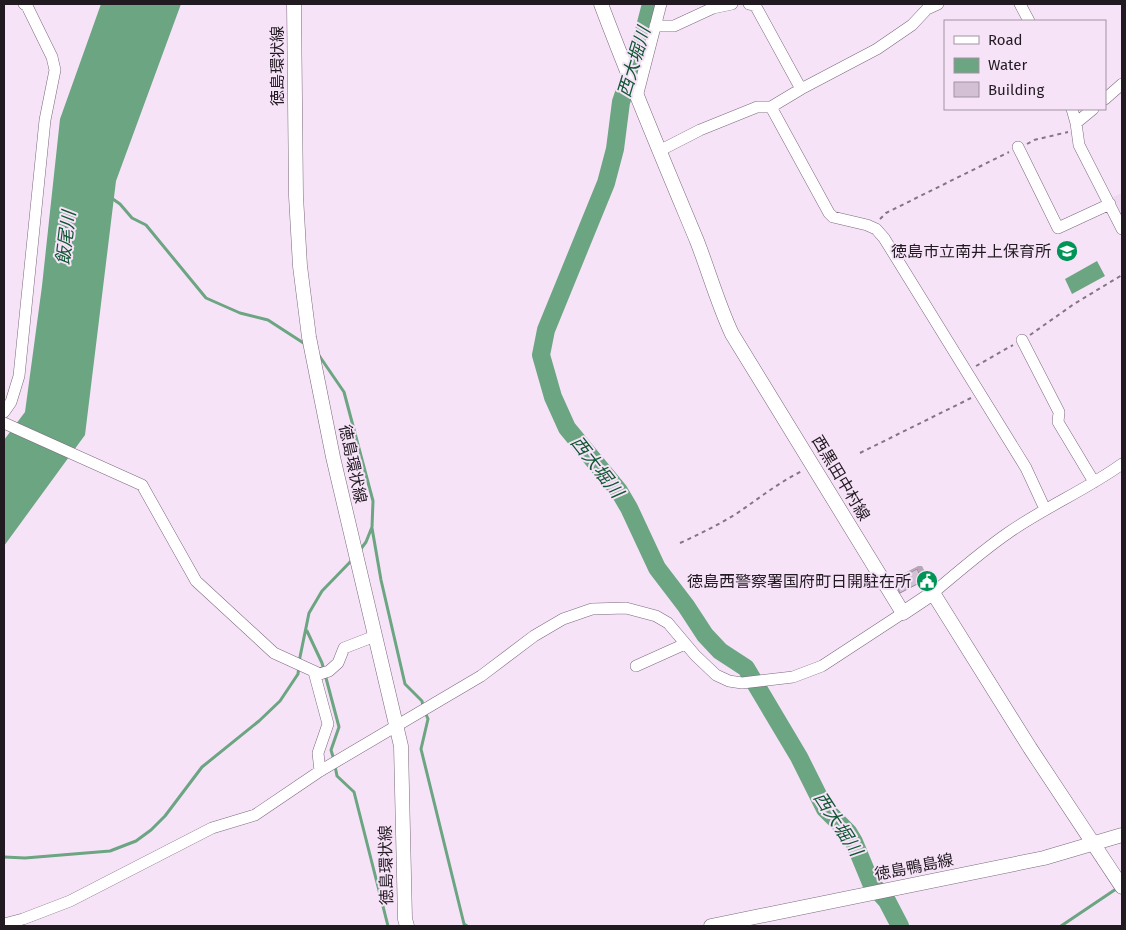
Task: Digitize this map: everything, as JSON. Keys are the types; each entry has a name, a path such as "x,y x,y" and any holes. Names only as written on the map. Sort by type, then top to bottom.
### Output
{"main road":[{"name":"徳島環状線","path":"294,4 296,196 300,266 317,375 350,531 401,746 405,919 407,926"},
{"name":"西黒田中村線","path":"601,4 729,327 903,613"},
{"path":"903,613 933,592 1030,748 1121,886"},
{"name":"徳島鴨島線","path":"711,926 1044,858 1122,835"}],"street":[{"path":"4,412 11,402 18,376 45,120 55,70 52,57 27,6 24,4"},
{"path":"635,91 661,4"},
{"path":"655,26 674,26 713,8 732,4"},
{"path":"749,4 755,4 801,89"},
{"path":"659,151 700,130 757,107 771,107 877,49 912,25 927,9 938,4"},
{"path":"1020,4 1028,20"},
{"path":"1106,98 1122,84"},
{"path":"771,107 829,213 833,217 870,226 876,229 884,238 1026,468 1045,510"},
{"path":"1072,110 1077,126 1079,145 1122,228"},
{"path":"1077,126 1092,110"},
{"path":"1018,147 1058,228 1110,204"},
{"path":"1022,340 1059,412 1058,422 1094,482"},
{"path":"4,424 142,485 196,581 274,653 318,672 338,663 344,648 375,636"},
{"path":"933,592 1008,533 1122,464"},
{"path":"4,924 23,919 70,901 212,828 255,815 320,771 481,676 534,636 563,619 592,609 626,608 642,611 668,623 685,644 716,675 729,681 750,683 793,677 822,666 903,613"},
{"path":"636,666 685,644"},
{"path":"318,672 328,724 318,753 320,771"}],"path":[{"path":"870,226 886,213 1018,147 1077,126"},
{"path":"967,371 1022,340 1074,304 1122,275"},
{"path":"860,453 980,394"},
{"path":"680,543 709,530 769,490 813,465"}],"shaded area":[{"path":"1122,193 1122,221 1111,198"}],"water":[{"name":"飯尾川","path":"101,4 181,4 116,181 85,435 4,546 4,440 25,412 42,286 60,119"},
{"path":"1097,261 1105,276 1072,294 1065,279"}],"building":[{"path":"917,569 923,581 900,593 894,581"}],"waterway":[{"name":"西大堀川","path":"651,4 640,46 621,102 615,149 606,183 546,330 541,355 553,397 567,428 619,491 657,568 705,635 720,651 746,668 799,757 825,809 848,832 871,883 887,901 900,926"},
{"path":"110,197 120,204 132,218 146,225 206,298 240,313 268,320 305,344"},
{"path":"318,354 344,392 373,501 372,527 366,542 360,550"},
{"path":"372,528 381,580 405,684 422,701 423,706"},
{"path":"4,857 25,858 110,851 136,841 151,830 165,816 202,767 259,721 280,701 298,674 309,613 322,591 353,559"},
{"path":"307,631 322,663 339,727 331,750 334,760"},
{"path":"425,712 428,719 421,749 464,924 467,926"},
{"path":"335,766 337,776 354,792 388,926"},
{"path":"1061,926 1119,887"}],"place":[{"name":"徳島市立南井上保育所","path":"1067,251"},
{"name":"徳島西警察署国府町日開駐在所","path":"927,581"}]}
